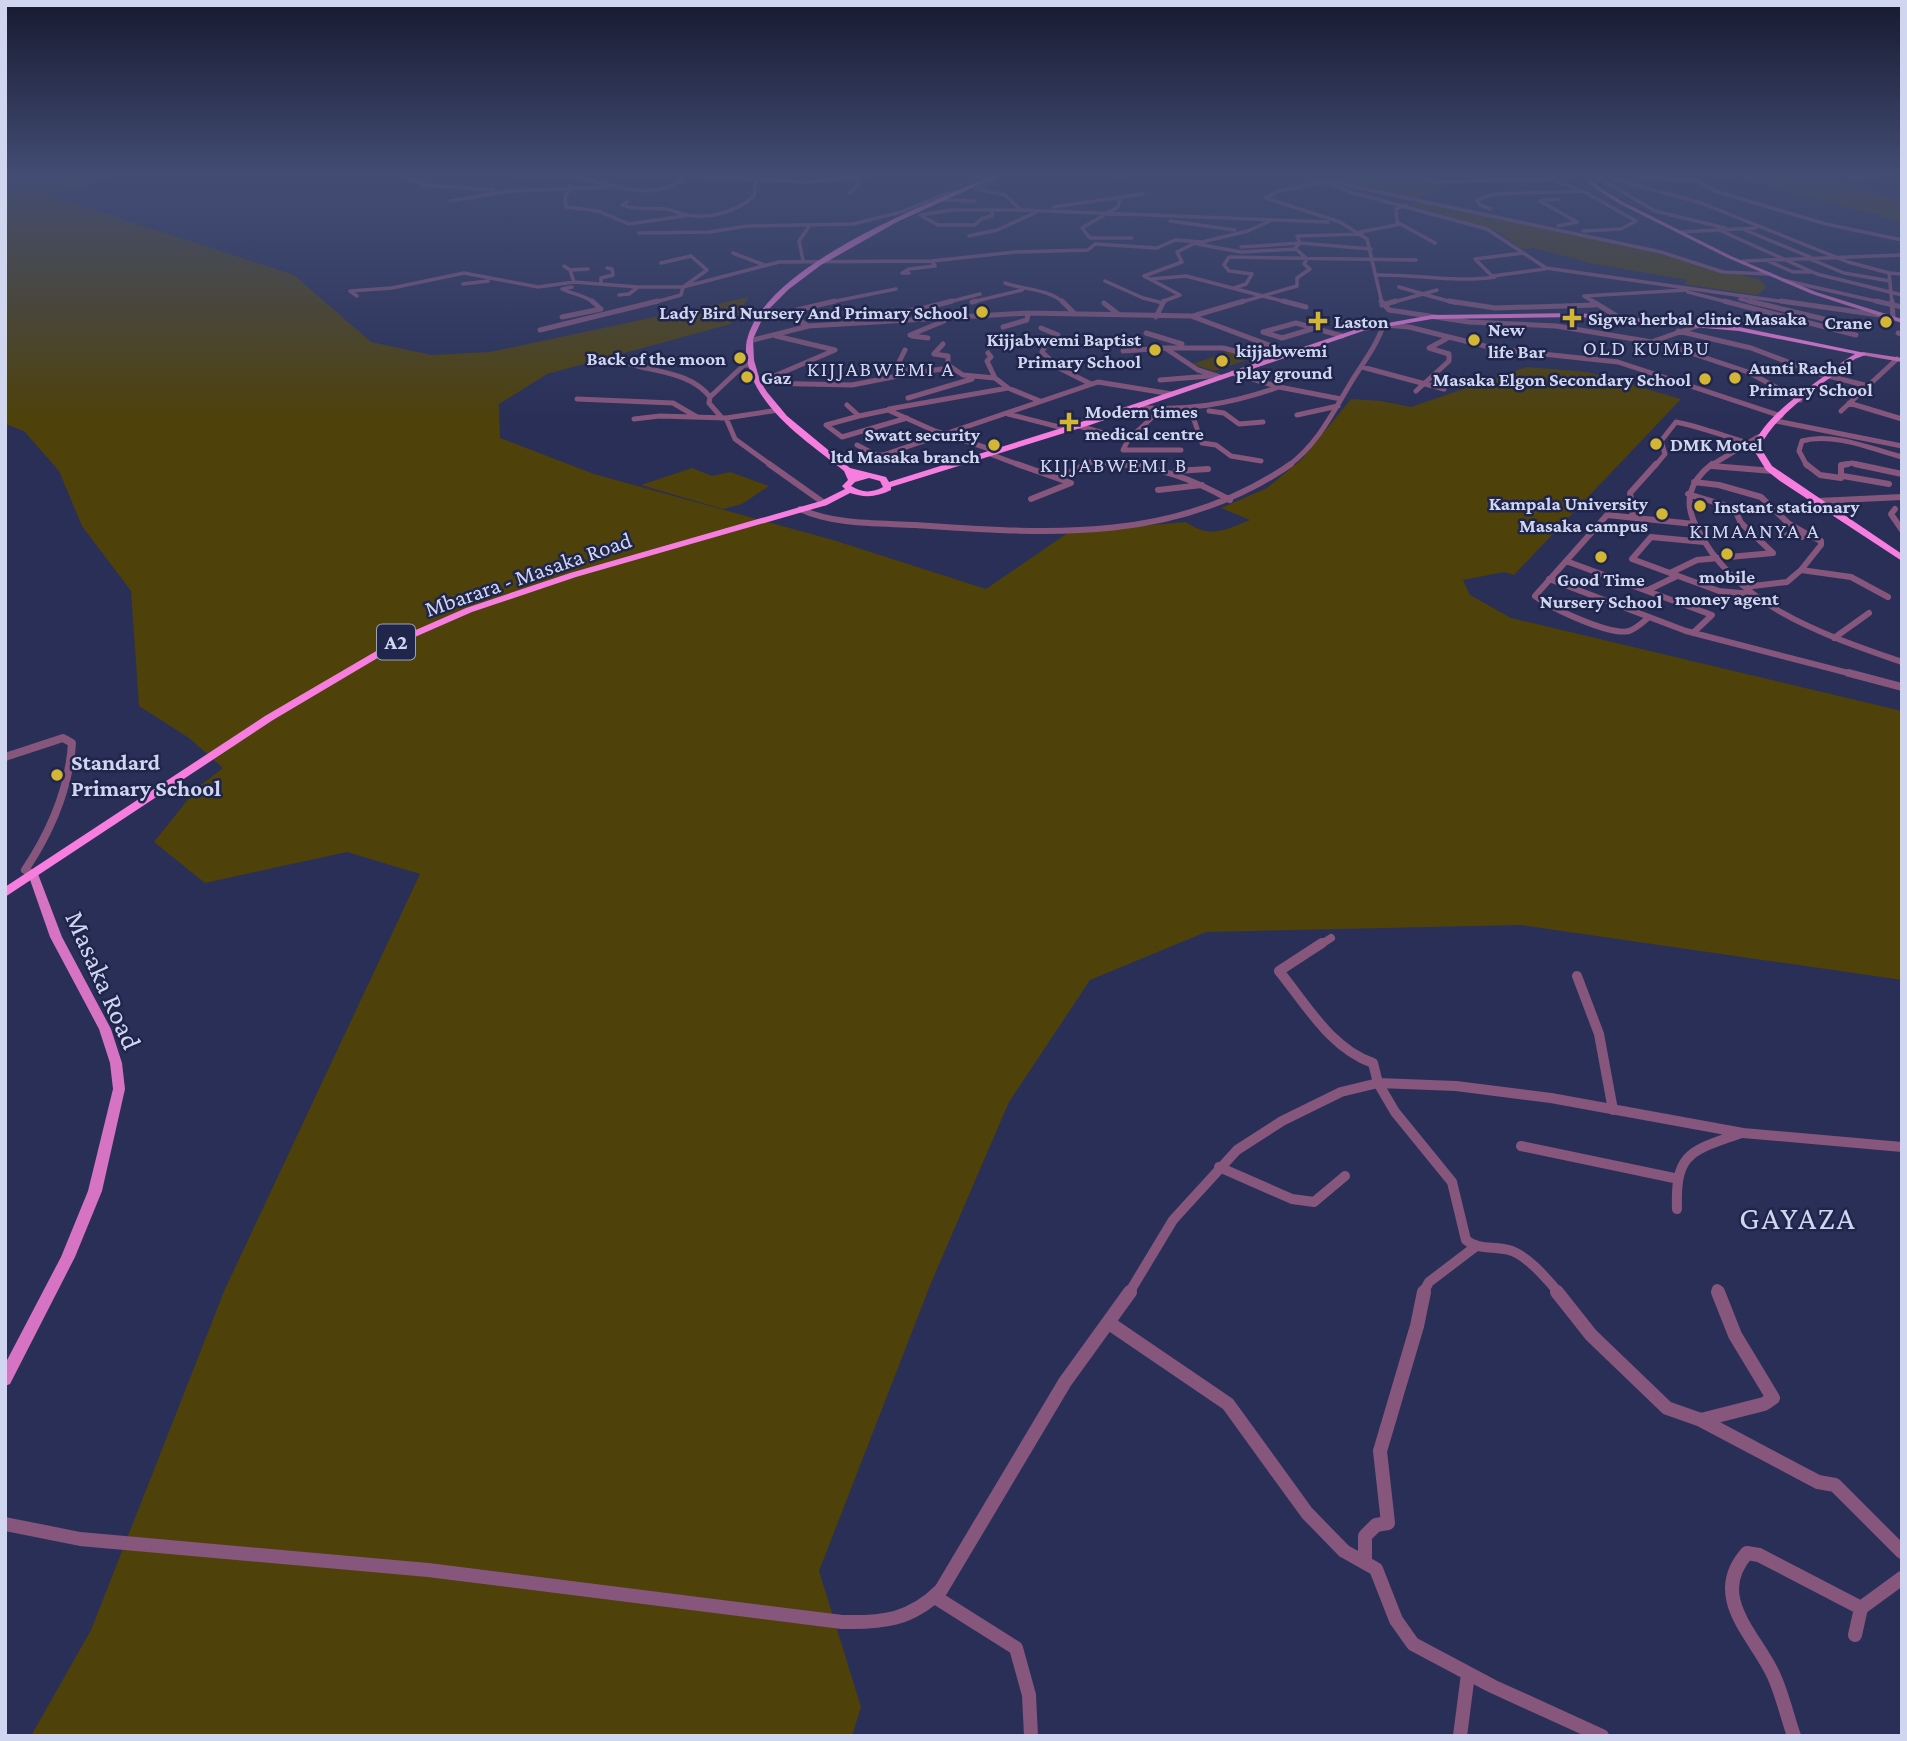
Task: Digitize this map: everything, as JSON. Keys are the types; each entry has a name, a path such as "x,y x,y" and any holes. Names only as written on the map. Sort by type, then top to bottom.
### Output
{"highway":[{"path":"829,257 771,302 758,320 749,341 752,365 779,410 847,470 866,477"},
{"name":"A2","path":"850,485 866,477 886,482 915,475 1079,426 1342,336 1385,324 1432,317 1524,314 1700,325 1759,332 1852,355"},
{"path":"1863,354 1852,355 1779,418 1758,437 1756,447 1759,455 1773,471 1902,558"},
{"path":"847,470 850,485 860,494"},
{"name":"A2","path":"860,494 880,492 886,482"},
{"name":"Mbarara - Masaka Road","path":"838,497 850,485"},
{"name":"Mbarara - Masaka Road","path":"5,893 269,718 405,638 469,610 573,575 838,497 860,494"}],"main road":[{"path":"1735,257 1838,302 1902,321"},
{"path":"1863,354 1898,363"},
{"name":"Masaka Road","path":"5,1379 68,1258 95,1191 119,1089 117,1063 105,1029 56,937 33,874"}],"street":[{"path":"662,263 686,257"},
{"path":"540,330 681,295 683,287 707,269 693,257"},
{"path":"745,257 766,265"},
{"path":"463,285 496,281 538,287 574,282 683,287 766,265 803,260 933,261 967,257"},
{"path":"1105,281 1141,297 1164,300 1180,295 1144,276 1182,262 1180,257"},
{"path":"1228,257 1228,263 1224,265 1230,271 1251,274 1246,284 1234,288"},
{"path":"1234,257 1416,260"},
{"path":"1475,257 1489,275 1497,276"},
{"path":"1530,257 1546,268"},
{"path":"1677,257 1723,272 1770,274"},
{"path":"1784,257 1818,273 1902,294"},
{"path":"1743,261 1826,257"},
{"path":"1832,257 1863,266 1890,278"},
{"path":"1832,257 1854,266"},
{"path":"1810,258 1852,275 1902,278"},
{"path":"1373,259 1382,305"},
{"path":"889,293 810,306 794,313 793,317 808,326 870,320 1028,313 1191,316 1297,286 1297,278 1310,270 1304,264 1306,260"},
{"path":"1766,260 1793,272 1818,273"},
{"path":"909,273 902,273 909,269 935,266 933,261"},
{"path":"1791,281 1830,267 1863,266"},
{"path":"564,267 570,270 588,269"},
{"path":"601,283 601,278 613,275 612,269 607,268"},
{"path":"1376,275 1415,274 1467,281 1546,268 1890,317 1890,278"},
{"path":"570,270 574,282"},
{"path":"357,296 350,291 391,288 464,273 496,281"},
{"path":"1151,279 1186,275 1306,307"},
{"path":"1783,280 1902,307"},
{"path":"562,317 601,309 585,295 571,294 562,289 590,283"},
{"path":"1005,283 1022,290 1056,295 1075,314"},
{"path":"619,295 629,294 638,287"},
{"path":"1399,287 1463,304 1495,308 1595,305"},
{"path":"846,300 896,289"},
{"path":"1620,318 1584,296 1703,289"},
{"path":"749,341 808,326 898,309 928,313 1022,290"},
{"path":"1382,305 1437,290"},
{"path":"1684,290 1856,335"},
{"path":"1721,291 1722,295 1824,319"},
{"path":"917,310 980,294"},
{"path":"1778,299 1838,302"},
{"path":"1156,317 1164,300"},
{"path":"1104,303 1118,314"},
{"path":"1382,305 1399,313 1556,326 1653,341 1727,364 1800,400"},
{"path":"1003,327 1027,320 1030,316 1028,313"},
{"path":"1191,316 1290,354"},
{"path":"928,338 910,334 948,318"},
{"path":"1315,328 1280,338 1263,332 1294,323 1315,328 1342,336"},
{"path":"800,509 816,515 900,524 1035,530 1156,522 1230,500 1269,480 1297,459 1331,419 1385,324 1493,349 1621,363 1695,384 1779,418 1902,445"},
{"path":"1653,341 1700,325"},
{"path":"1041,328 1055,334"},
{"path":"1062,330 1055,334 1042,352 1052,362 1091,384"},
{"path":"1678,331 1751,348 1830,376 1868,386"},
{"path":"1146,333 1194,348"},
{"path":"761,382 835,350 773,335"},
{"path":"1018,338 1047,343"},
{"path":"1416,391 1426,384 1451,356 1429,348 1446,340"},
{"path":"943,344 934,354 948,356 950,368"},
{"path":"1165,348 1195,368 1218,377"},
{"path":"1123,351 1165,348 1230,350 1270,360"},
{"path":"905,350 899,362 913,373"},
{"path":"988,353 991,357 987,361 989,369 995,377 1008,388 1040,401"},
{"path":"630,363 653,373 694,381 704,387 710,397"},
{"path":"1841,411 1898,363"},
{"path":"752,365 744,365 710,397 709,403 724,418 726,429 739,444 763,458 794,487 824,503"},
{"path":"1362,367 1444,389"},
{"path":"761,382 788,386 830,384 834,388 950,368 973,378"},
{"path":"1232,373 1279,387 1341,399"},
{"path":"908,398 973,378 995,377"},
{"path":"1160,380 1218,377"},
{"path":"857,445 880,456 1108,379 1172,394"},
{"path":"1133,407 1158,411 1200,410 1233,404 1279,387"},
{"path":"907,418 842,437 826,425 888,410 1008,388"},
{"path":"577,399 673,403 699,418"},
{"path":"1849,404 1902,419"},
{"path":"847,405 859,416"},
{"path":"1297,415 1338,406"},
{"path":"634,419 660,416 724,418 779,410"},
{"path":"888,410 944,435 1060,477 1071,484 1031,499"},
{"path":"1200,410 1224,413 1237,424 1263,422"},
{"path":"1158,411 1128,440 1124,450 1181,450"},
{"path":"1191,411 1202,443 1217,446 1231,456 1261,461"},
{"path":"1003,414 1067,429"},
{"path":"1633,517 1630,493 1664,456 1661,441 1676,422 1709,428 1720,435 1748,443"},
{"path":"1079,426 1128,440"},
{"path":"1831,439 1840,431"},
{"path":"1758,437 1712,466 1696,480 1688,494 1689,510 1704,542 1716,560 1745,587 1797,622 1902,662"},
{"path":"1899,497 1889,484 1813,474 1799,454 1802,441 1831,439 1902,457"},
{"path":"1060,477 1079,466 1097,461 1152,466 1202,485 1230,500"},
{"path":"1843,476 1841,466 1852,463 1899,473"},
{"path":"1712,466 1773,471"},
{"path":"1171,472 1209,469"},
{"path":"1889,484 1899,473"},
{"path":"1696,480 1761,497 1788,523 1821,545 1801,570 1787,582 1745,587"},
{"path":"1158,490 1202,485"},
{"path":"1650,591 1695,560 1767,556 1773,551 1740,524 1734,508 1688,494"},
{"path":"1818,501 1899,497"},
{"path":"1895,509 1891,514 1893,522 1902,530"},
{"path":"1648,618 1630,631 1620,631 1536,598 1549,579 1604,516 1694,524"},
{"path":"1787,535 1800,537 1807,534"},
{"path":"1704,542 1651,537 1632,559 1719,591 1754,594"},
{"path":"1566,561 1712,615 1693,633"},
{"path":"1801,570 1852,577 1888,597"},
{"path":"1549,579 1693,633 1902,687"},
{"path":"1834,638 1855,620 1869,613"},
{"path":"1893,684 1902,676"},
{"path":"5,757 57,740 71,741 70,770 48,835 26,870 33,874"},
{"path":"1331,938 1306,957 1279,971 1339,1045 1355,1057 1373,1063 1378,1083 1395,1112 1446,1171 1452,1182 1466,1240 1475,1247 1504,1249 1518,1254 1553,1286 1591,1335 1658,1401 1680,1415 1701,1420 1818,1482 1835,1485 1902,1552"},
{"path":"1577,976 1599,1034 1613,1110"},
{"path":"5,1524 80,1539 428,1570 842,1622 897,1620 924,1609 935,1597 1004,1490 1065,1382 1108,1323 1174,1220 1237,1150 1314,1102 1378,1083 1456,1086 1743,1133 1902,1147"},
{"path":"1677,1209 1674,1178 1678,1169 1699,1146 1743,1133"},
{"path":"1521,1146 1674,1178"},
{"path":"1219,1167 1292,1199 1314,1202 1345,1176"},
{"path":"1365,1561 1365,1536 1376,1525 1388,1524 1380,1451 1406,1355 1418,1326 1424,1290 1429,1282 1475,1247"},
{"path":"1701,1420 1754,1407 1773,1398 1735,1335 1717,1289"},
{"path":"1108,1323 1228,1404 1307,1513 1335,1544 1365,1561 1380,1577 1396,1620 1413,1644 1468,1674 1602,1736"},
{"path":"1794,1736 1773,1674 1736,1615 1732,1585 1740,1561 1747,1553 1759,1555 1861,1608"},
{"path":"1855,1634 1861,1608 1902,1578"},
{"path":"935,1597 1016,1648 1029,1695 1031,1736"},
{"path":"1460,1736 1468,1674"}],"shaded area":[{"path":"5,257 240,257 294,275 371,342 431,355 490,352 749,297 731,324 547,374 499,404 500,438 594,474 833,540 986,589 1069,532 1186,522 1203,530 1218,531 1250,520 1221,508 1267,488 1302,459 1351,399 1411,407 1527,367 1587,372 1681,399 1514,575 1504,572 1463,580 1470,595 1511,618 1902,711 1902,980 1521,925 1206,932 1090,980 1009,1102 931,1283 819,1571 861,1707 852,1736 31,1736 91,1630 225,1289 420,874 347,852 205,883 154,842 197,788 223,768 189,738 139,706 131,591 82,526 59,471 24,431 5,424"},
{"path":"1569,257 1672,257 1761,280 1766,288 1757,295 1684,284 1688,280"},
{"name":"kijjabwemi play ground","path":"1231,351 1253,358 1214,371 1192,364"},
{"path":"692,468 712,476 730,472 769,486 742,504 723,509 641,485"}],"place":[{"name":"Lady Bird Nursery And Primary School","path":"982,312"},
{"name":"Sigwa herbal clinic Masaka","path":"1572,318"},
{"name":"Laston","path":"1318,321"},
{"name":"Crane","path":"1886,322"},
{"name":"New life Bar","path":"1474,340"},
{"name":"Kijjabwemi Baptist Primary School","path":"1155,350"},
{"name":"Back of the moon","path":"740,358"},
{"name":"kijjabwemi play ground","path":"1222,361"},
{"name":"Gaz","path":"747,377"},
{"name":"Aunti Rachel Primary School","path":"1735,378"},
{"name":"Masaka Elgon Secondary School","path":"1705,379"},
{"name":"Modern times medical centre","path":"1069,422"},
{"name":"DMK Motel","path":"1656,444"},
{"name":"Swatt security ltd Masaka branch","path":"994,445"},
{"name":"Instant stationary","path":"1700,506"},
{"name":"Kampala University Masaka campus","path":"1662,514"},
{"name":"mobile money agent","path":"1727,554"},
{"name":"Good Time Nursery School","path":"1601,557"},
{"name":"Standard Primary School","path":"57,775"}],"district":[{"name":"OLD KUMBU","path":"1647,348"},
{"name":"KIJJABWEMI A","path":"881,369"},
{"name":"KIJJABWEMI B","path":"1114,465"},
{"name":"KIMAANYA A","path":"1755,531"},
{"name":"GAYAZA","path":"1798,1218"}]}
